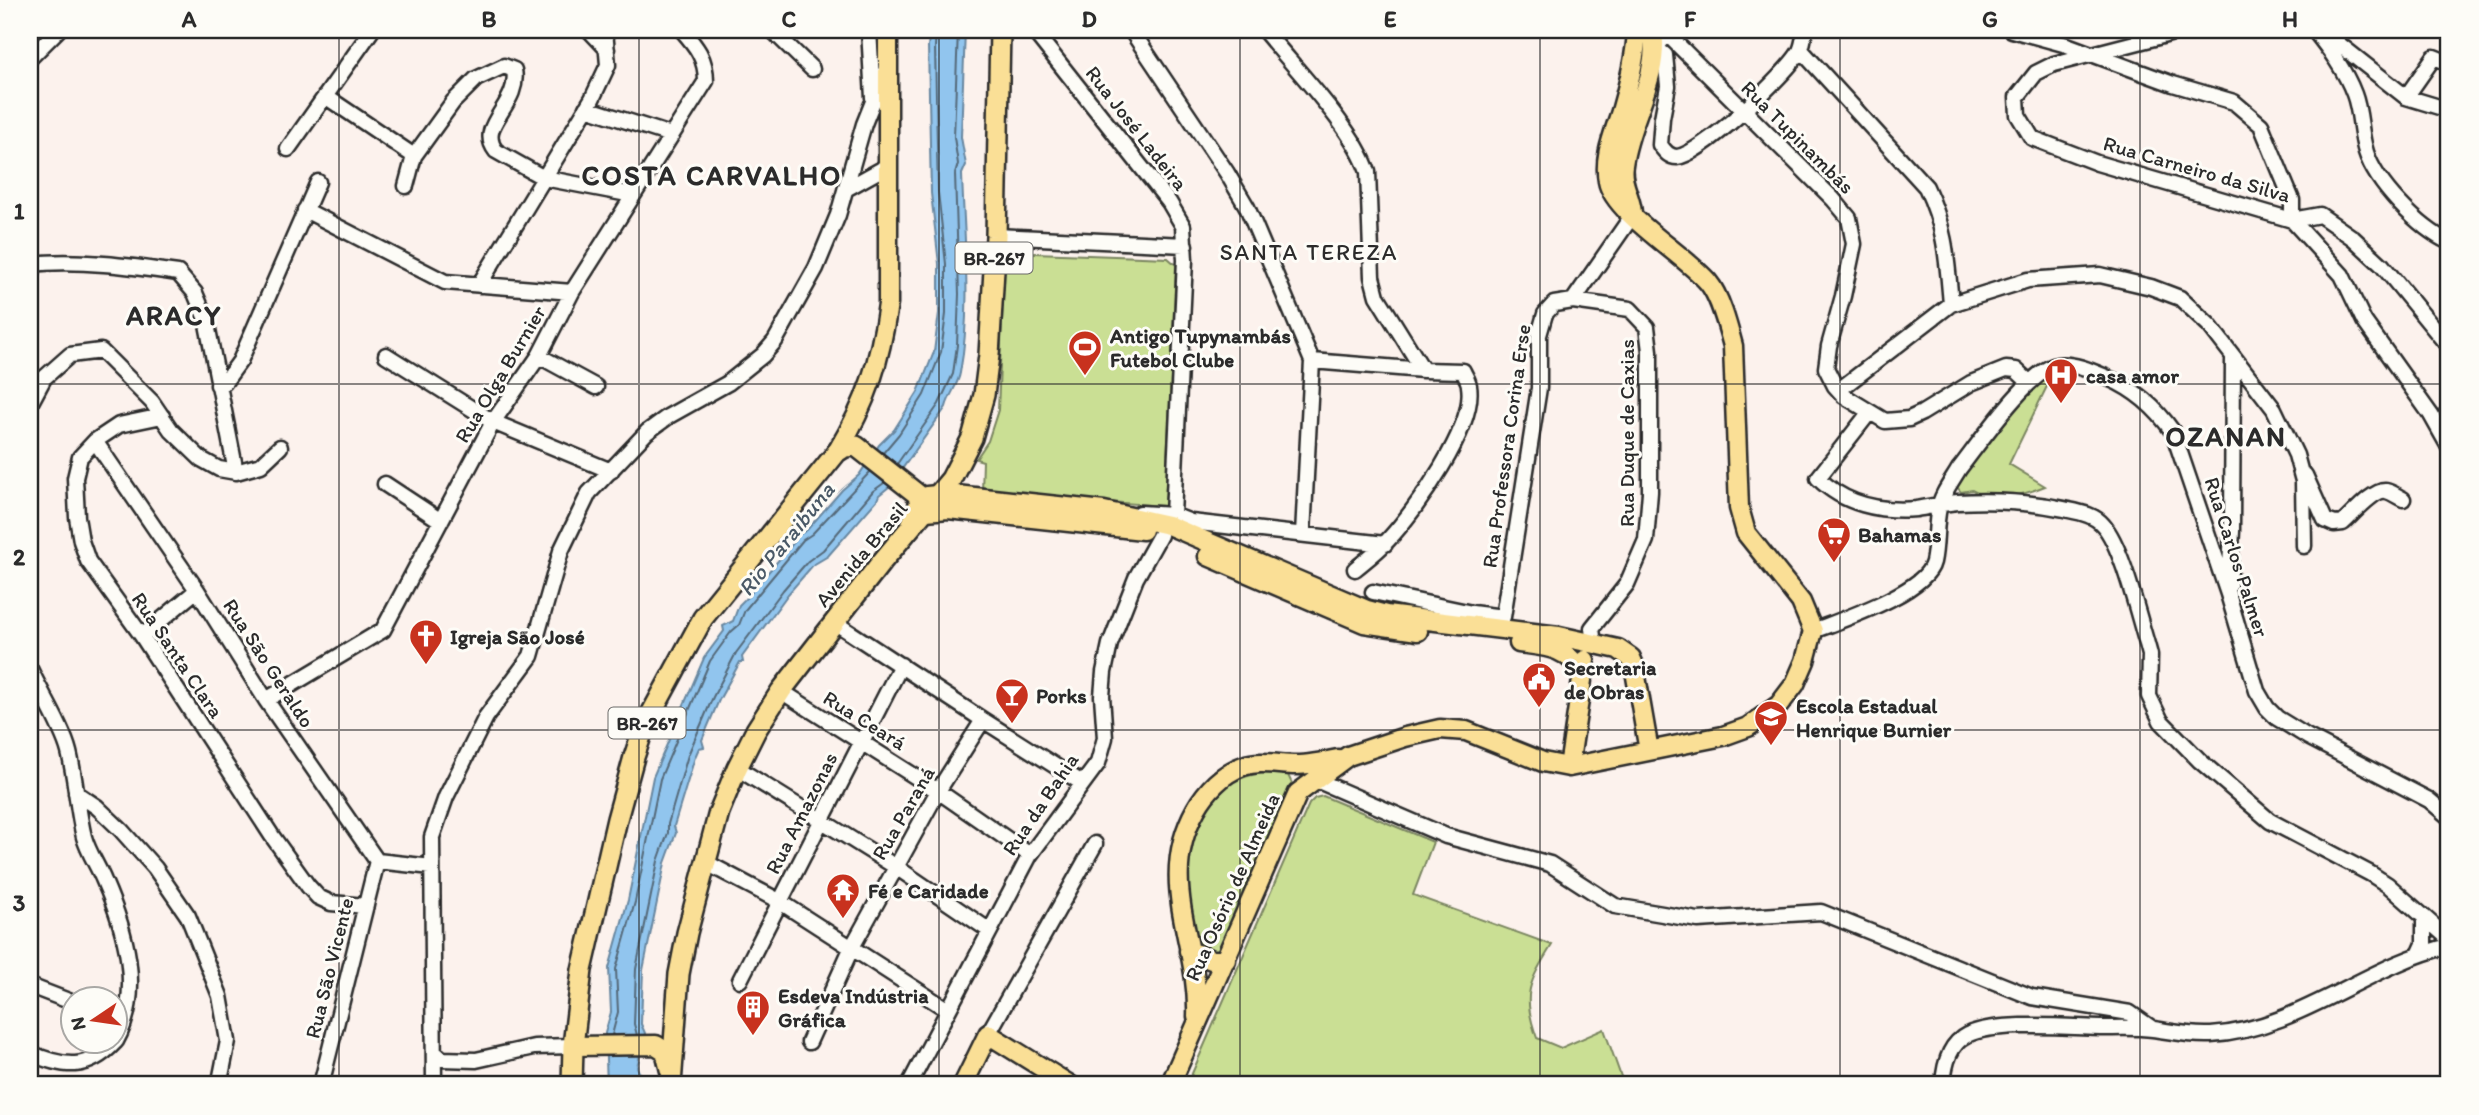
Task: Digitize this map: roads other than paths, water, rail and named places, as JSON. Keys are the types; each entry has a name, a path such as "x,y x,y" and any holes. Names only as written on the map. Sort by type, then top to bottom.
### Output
{"highway":[{"name":"Avenida Brasil","path":"671,1085 681,965 719,811 737,768 756,730 781,691 910,527 920,502 918,498 939,495 951,479 972,438 984,396 989,355 996,236 1000,30"},
{"path":"837,452 845,447 858,448 918,498 951,479"},
{"name":"BR-267","path":"572,1085 580,1046 582,970 617,819 644,727 703,618 837,452"}],"main road":[{"path":"837,452 865,401 883,344 888,304 888,30"},
{"path":"1637,30 1636,49 1625,96 1606,158 1608,183 1618,201 1632,216 1680,255 1710,284 1733,346 1739,508 1746,533 1801,602 1813,631"},
{"path":"1636,49 1661,35"},
{"path":"1632,216 1632,205 1622,173 1625,151 1653,71 1661,35"},
{"path":"1625,96 1636,109 1636,120"},
{"path":"854,424 853,437 858,448"},
{"path":"939,495 947,494 1014,510 1107,526 1167,525"},
{"path":"918,498 948,509 1104,511 1167,525 1364,623 1618,649 1631,658 1649,751"},
{"name":"Rua Osório de Almeida","path":"1170,1085 1296,798 1314,779 1348,756 1405,737 1440,729 1466,732 1543,762 1569,767 1723,736 1748,727 1779,705 1795,684 1813,631"},
{"path":"1558,642 1582,671"},
{"path":"1569,767 1585,657 1598,645"},
{"path":"1197,1025 1196,988 1180,909 1177,872 1187,828 1194,812 1210,788 1242,766 1256,763 1304,765 1348,756"},
{"path":"1281,766 1314,779"},
{"path":"1281,766 1296,779 1296,798"},
{"path":"1189,951 1212,960 1226,960"},
{"path":"963,1085 988,1034 1069,1085"},
{"path":"580,1046 663,1047 668,1056 671,1085"}],"street":[{"path":"30,58 58,30"},
{"path":"288,149 372,30"},
{"path":"589,30 607,49"},
{"path":"479,285 592,99 608,65 605,30"},
{"name":"Rua Olga Burnier","path":"266,700 383,630 494,422 539,356 572,292 706,81 701,52 682,30"},
{"path":"772,30 812,69"},
{"path":"869,30 873,100"},
{"name":"Rua José Ladeira","path":"1032,30 1169,202 1183,226 1185,245 1167,525"},
{"path":"1131,30 1247,207 1312,361 1303,534"},
{"path":"1264,30 1336,118 1363,157 1368,172 1372,277 1377,296 1423,370"},
{"path":"1661,35 1668,86 1660,145 1668,155 1677,157 1692,150 1744,112 1801,50 1805,30"},
{"path":"2011,30 2067,44 2093,54 2185,30"},
{"path":"2314,30 2339,65 2354,94 2367,155 2375,172 2414,217 2449,242"},
{"path":"2321,30 2406,97 2449,110"},
{"name":"Rua Tupinambás","path":"1661,35 1744,112 1849,218 1854,244 1826,368 1837,388"},
{"path":"1801,50 1926,187 1938,211 1945,237 1951,304"},
{"name":"Rua Carneiro da Silva","path":"2093,54 2234,102 2261,125 2292,200 2292,220 2097,163 2032,138 2018,115 2017,97 2025,83 2036,73 2054,64 2093,54"},
{"path":"2406,97 2434,57 2449,63"},
{"path":"434,1085 437,1059 432,837 446,797 486,718 531,656 561,551 589,493 647,432 669,416 729,383 763,355 775,341 816,268 846,189 888,58"},
{"path":"406,186 414,156 453,103 476,79 505,66 513,71 516,81 513,94 490,130 491,144 496,151 544,178 633,195"},
{"path":"325,96 414,156"},
{"path":"586,108 671,135"},
{"path":"846,189 888,163"},
{"path":"867,176 888,188"},
{"path":"218,385 224,383 240,361 318,182"},
{"path":"305,210 445,282 572,292"},
{"path":"2292,220 2320,215 2353,238 2382,265 2449,347"},
{"path":"1573,301 1632,216"},
{"path":"2292,220 2342,275 2364,321 2431,415 2449,447"},
{"path":"996,236 1185,245"},
{"path":"30,284 32,263 137,267 178,273 195,293 205,319 236,472"},
{"path":"2029,382 2015,370 2006,369 1971,383 1942,403 1909,419 1885,421 1851,402 1837,388 1951,304 2028,280 2100,275 2151,287 2179,298 2209,325 2274,409 2325,520 2334,524 2343,523 2381,491 2403,499"},
{"name":"Rua Professora Corina Erse","path":"1373,592 1503,617 1539,388 1539,335 1545,314 1554,304 1573,301"},
{"name":"Rua Duque de Caxias","path":"1573,301 1630,309 1647,327 1650,351 1650,492 1646,540 1627,584 1594,623 1591,633 1598,645"},
{"path":"30,404 44,378 70,355 101,351 152,402 171,430 201,460 219,469 236,472 261,466 279,447"},
{"path":"386,355 494,422 611,471"},
{"path":"539,356 596,387"},
{"path":"2228,594 2232,531 2234,356"},
{"path":"1312,361 1463,371 1470,387 1467,409 1456,441 1418,502 1385,544 1355,569"},
{"name":"Rua Carlos Palmer","path":"1939,505 1959,469 2029,382 2046,368 2059,364 2090,370 2118,382 2142,399 2164,419 2173,432 2203,515 2257,691 2267,708 2277,718 2308,737 2429,800 2449,817"},
{"path":"1869,413 1818,478 1828,488 1849,500 1884,510 1964,502 2049,505 2090,515 2102,523 2113,540 2150,655 2149,696 2161,721 2200,761 2270,821 2371,874 2449,939"},
{"path":"2431,415 2449,421"},
{"path":"95,440 119,425 162,416"},
{"name":"Rua São Geraldo","path":"95,440 197,590 266,700 377,861"},
{"name":"Rua Santa Clara","path":"95,440 80,457 75,478 81,541 88,561 142,636 272,836 308,886 318,897 331,903 366,906"},
{"path":"2296,455 2303,481 2304,546"},
{"path":"1951,482 1955,493 1964,502"},
{"path":"385,484 441,521"},
{"path":"1813,631 1901,594 1919,580 1933,565 1939,505"},
{"path":"2203,515 2217,526 2232,531"},
{"path":"1167,525 1191,522 1385,544"},
{"name":"Rua da Bahia","path":"909,1085 1030,855 1098,763 1105,738 1102,696 1110,644 1136,578 1167,525"},
{"path":"142,636 197,590"},
{"path":"834,622 1082,783"},
{"name":"Rua Amazonas","path":"740,981 901,665"},
{"path":"30,669 68,749 85,839 109,893 128,951 128,986"},
{"name":"Rua Ceará","path":"781,691 939,791 1030,855"},
{"name":"Rua Paraná","path":"808,1042 852,949 896,867 983,720"},
{"path":"737,768 896,867 990,931"},
{"path":"1314,779 1447,836 1550,864 1615,906 1698,920 1821,912 2032,997 2130,1013 2153,1029"},
{"path":"1296,798 1313,788 1331,786"},
{"path":"76,793 97,807 121,830 155,868 188,916 220,996 228,1041 217,1085"},
{"path":"988,1034 1095,844"},
{"path":"377,861 432,867"},
{"name":"Rua São Vicente","path":"321,1085 377,861"},
{"path":"705,862 779,901 948,1010"},
{"path":"2419,955 2424,944 2424,918"},
{"path":"1943,1085 1944,1069 1951,1052 1966,1035 2013,1027 2153,1029 2181,1035 2213,1035 2246,1030 2284,1017 2419,955 2449,946"},
{"path":"30,986 60,998"},
{"path":"437,1059 476,1060 534,1047 580,1046"},
{"path":"30,1053 50,1062 67,1065 99,1056"}],"water":[{"name":"Rio Paraibuna","path":"930,30 965,30 961,137 966,165 962,174 966,324 959,377 946,407 890,486 879,495 828,556 813,565 788,594 742,657 743,662 740,662 719,700 702,740 704,747 699,748 695,757 674,826 676,833 665,863 643,970 641,1024 645,1033 637,1067 641,1077 637,1085 607,1085 605,1033 611,1012 609,968 628,900 653,777 704,658 724,631 723,626 733,621 739,605 752,592 751,589 796,540 796,536 807,530 859,475 879,445 894,430 918,392 934,352 939,313 939,264 931,193"}],"place":[{"name":"Antigo Tupynambás Futebol Clube","path":"1085,377"},
{"name":"casa amor","path":"2061,405"},
{"name":"Bahamas","path":"1834,564"},
{"name":"Igreja São José","path":"426,666"},
{"name":"Secretaria de Obras","path":"1539,709"},
{"name":"Porks","path":"1012,725"},
{"name":"Escola Estadual Henrique Burnier","path":"1771,747"},
{"name":"Fé e Caridade","path":"843,920"},
{"name":"Esdeva Indústria Gráfica","path":"753,1037"}],"district":[{"name":"COSTA CARVALHO","path":"712,175"},
{"name":"SANTA TEREZA","path":"1309,252"},
{"name":"ARACY","path":"174,315"},
{"name":"OZANAN","path":"2226,436"}]}
